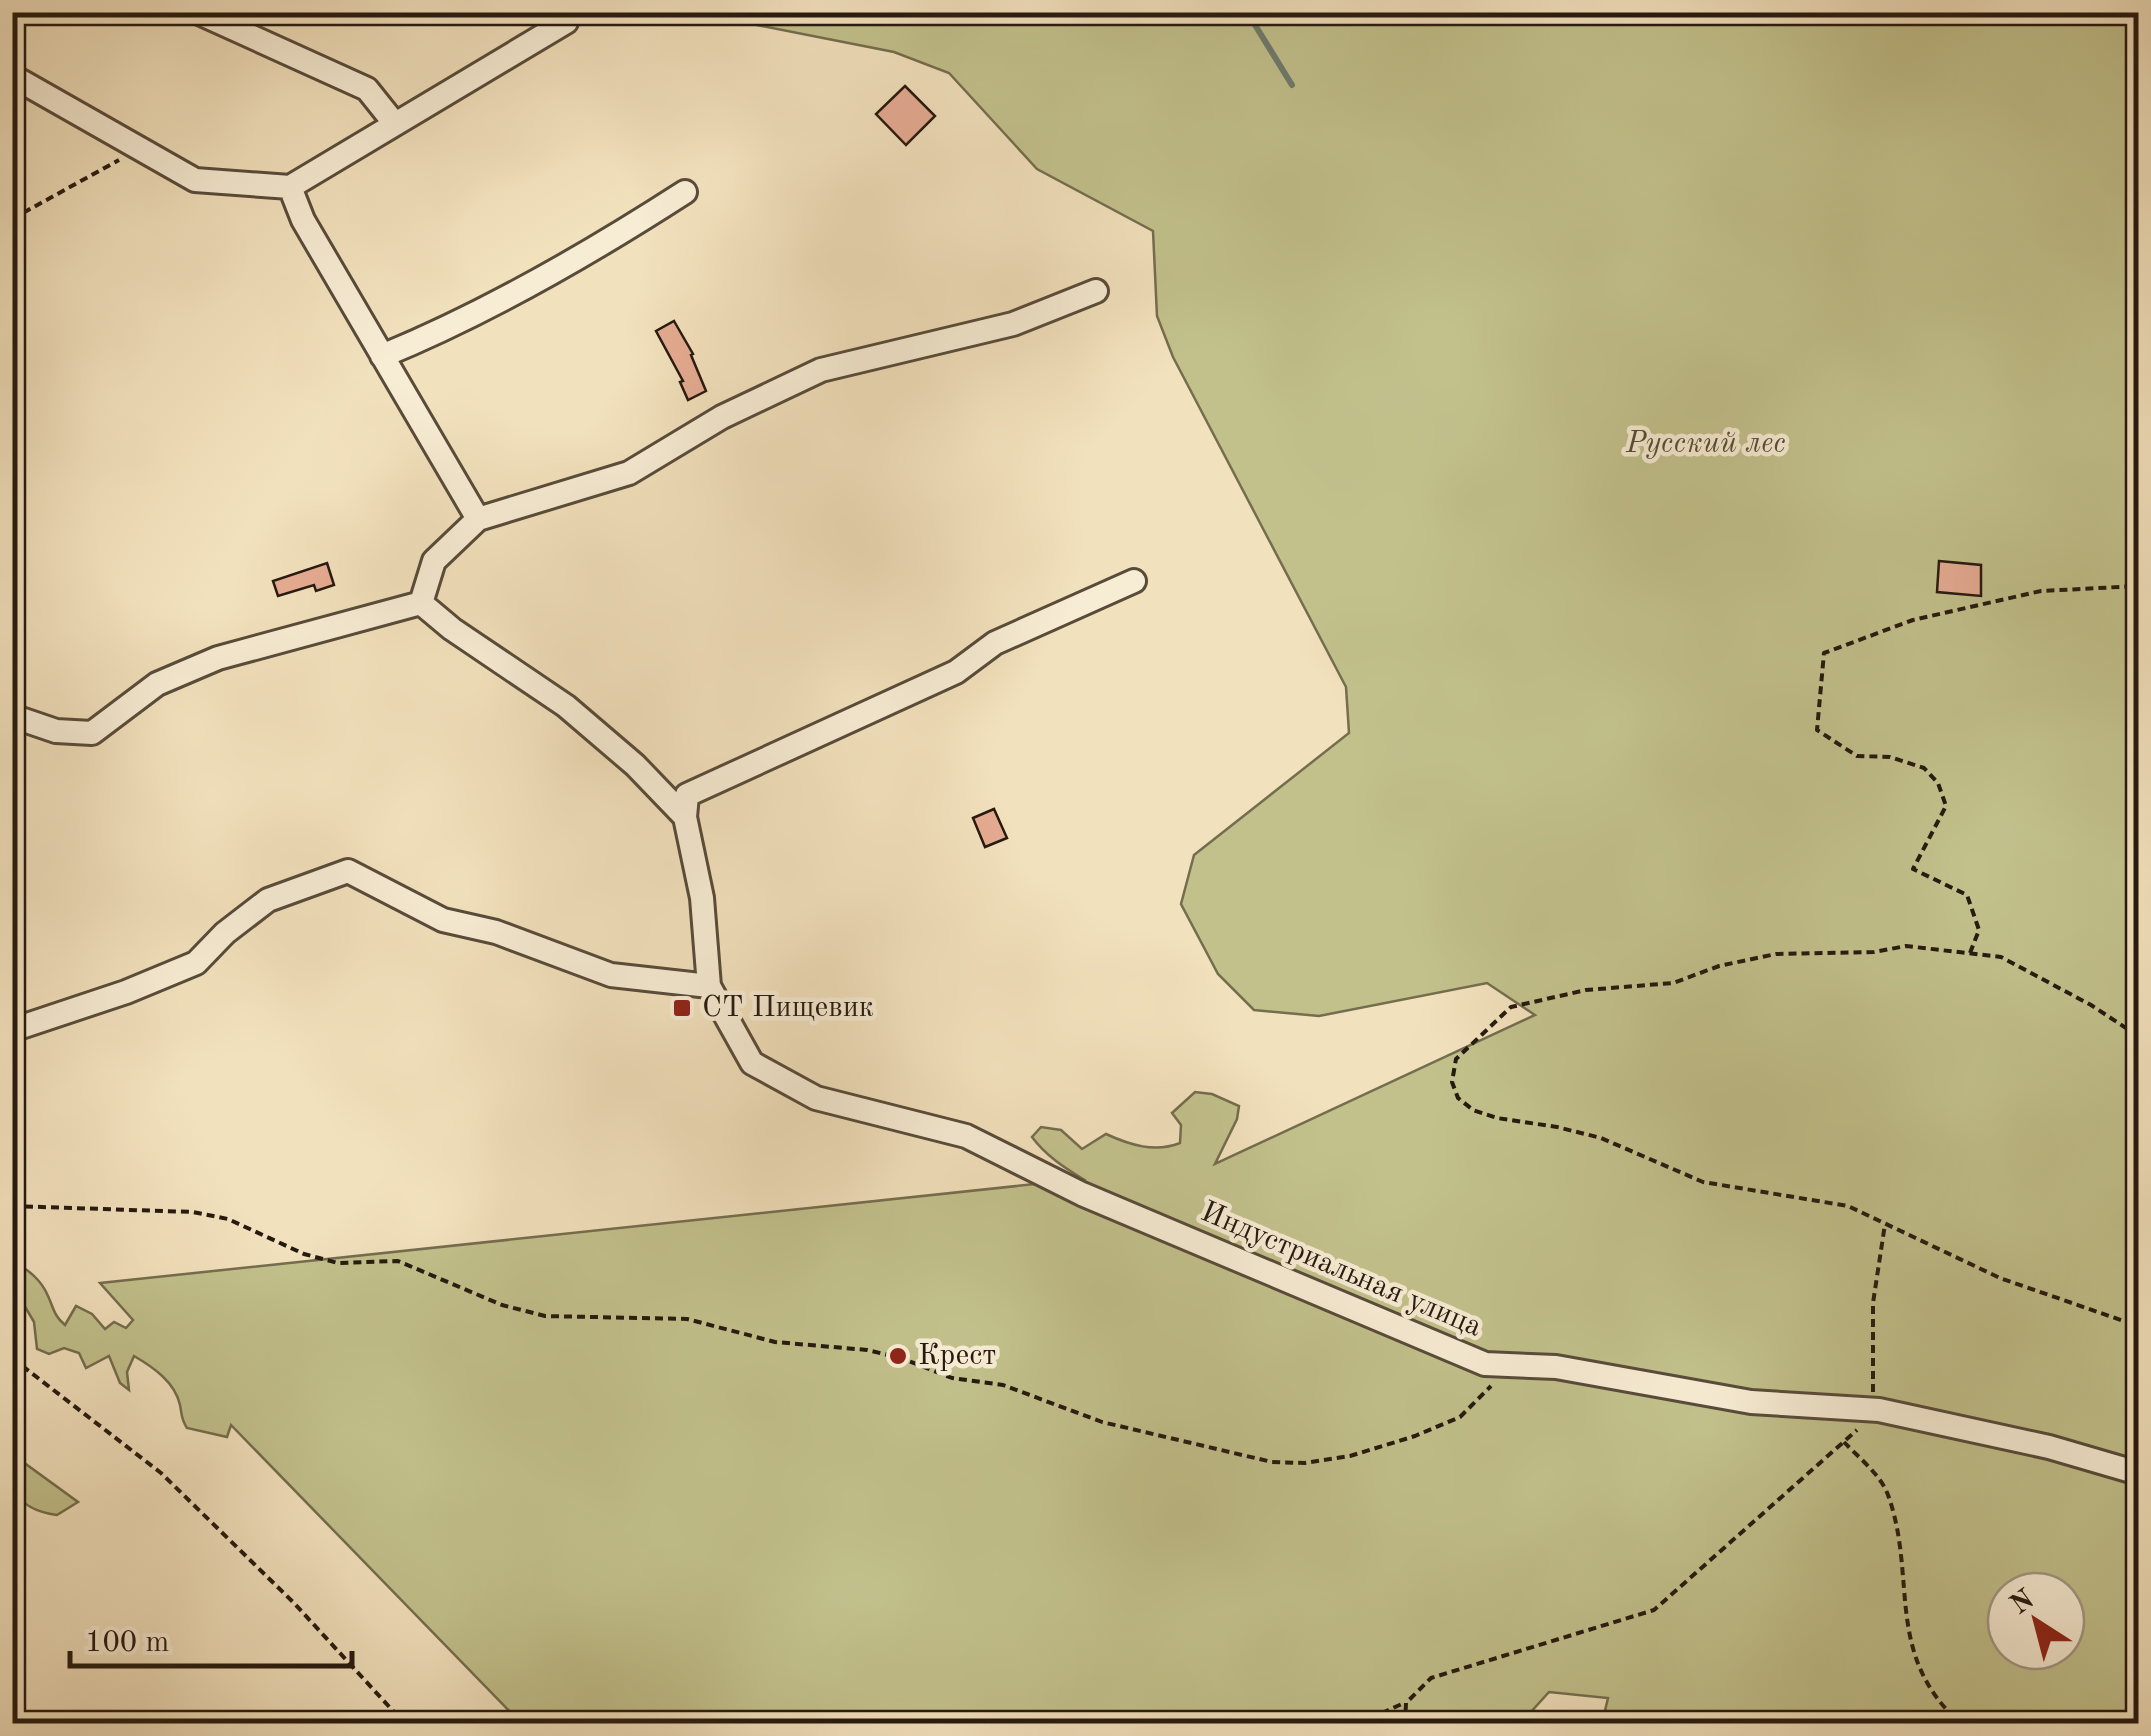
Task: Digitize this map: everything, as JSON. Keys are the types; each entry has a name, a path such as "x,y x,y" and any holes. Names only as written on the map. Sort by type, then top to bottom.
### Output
{"street":[{"path":"197,12 368,89 395,124"},
{"path":"12,76 196,180 290,188 566,22"},
{"path":"290,188 303,220 478,519"},
{"path":"382,356 442,331 627,229 684,192"},
{"path":"421,603 434,561 478,519 629,473 722,418 821,370 1014,324 1096,291"},
{"path":"12,1030 126,992 196,963 225,932 268,900 348,871 444,920 496,932 611,976 709,986 702,898 685,817 688,796 956,672 994,643 1134,581"},
{"path":"12,716 56,731 92,733 157,684 218,658 421,603"},
{"path":"421,603 452,629 566,706 635,765 685,817"},
{"name":"Индустриальная улица","path":"709,986 752,1063 816,1098 966,1136 1082,1194 1484,1364 1556,1367 1750,1402 1879,1410 2048,1447 2138,1473"}],"path":[{"path":"12,220 140,148"},
{"path":"1970,954 1979,930 1967,896 1913,869 1946,806 1938,783 1924,768 1890,757 1857,756 1817,730 1824,653 1913,620 2041,591 2138,586"},
{"path":"2138,1036 2091,1004 2001,957 1906,946 1874,952 1776,954 1719,966 1673,983 1586,990 1511,1007 1456,1059 1452,1082 1458,1098 1473,1110 1601,1138 1703,1182 1848,1206 2000,1278 2138,1326"},
{"path":"12,1206 193,1212 228,1220 304,1254 338,1263 398,1261 502,1305 546,1316 687,1318 775,1342 867,1350 901,1358 952,1378 1003,1386 1102,1422 1272,1462 1306,1463 1350,1456 1415,1436 1460,1417 1512,1365"},
{"path":"1358,1724 1406,1702 1431,1678 1654,1610 1879,1410 1873,1392 1873,1303 1885,1224"},
{"path":"12,1358 161,1474 294,1603 405,1724"},
{"path":"1844,1442 1888,1495 1898,1535 1909,1640 1928,1682 1961,1724"},
{"path":"1405,1724 1406,1702"}],"green space":[{"name":"Русский лес","path":"696,13 2138,13 2138,1723 1832,1724 1791,1719 1792,1723 1610,1723 1604,1715 1608,1698 1549,1692 1520,1724 521,1723 231,1425 227,1437 187,1428 168,1382 134,1356 127,1372 129,1390 120,1383 109,1356 86,1368 79,1353 64,1348 49,1354 37,1349 34,1322 13,1286 12,1260 38,1280 65,1325 76,1306 92,1314 105,1329 114,1322 126,1328 133,1320 100,1283 1083,1179 1037,1144 1032,1137 1041,1127 1061,1130 1082,1149 1106,1134 1143,1146 1171,1146 1180,1143 1181,1125 1172,1113 1195,1092 1212,1094 1239,1106 1237,1119 1215,1164 1535,1015 1487,983 1319,1016 1254,1010 1218,974 1181,904 1194,855 1349,733 1346,687 1173,357 1157,316 1153,231 1037,169 949,73 894,52"},
{"path":"12,1439 19,1440 19,1459 78,1502 57,1515 28,1506 20,1499 13,1479"}],"building":[{"path":"905,86 935,116 906,145 876,114"},
{"path":"674,321 693,354 706,391 688,400 680,382 683,381 656,331"},
{"path":"1939,561 1981,565 1981,596 1937,592"},
{"path":"327,563 334,585 316,591 314,585 278,596 273,581"},
{"path":"994,809 1007,838 985,847 973,818"}],"waterway":[{"path":"1247,12 1292,85"}],"place":[{"name":"СТ Пищевик","path":"682,1008"},
{"name":"Крест","path":"898,1356"}]}
